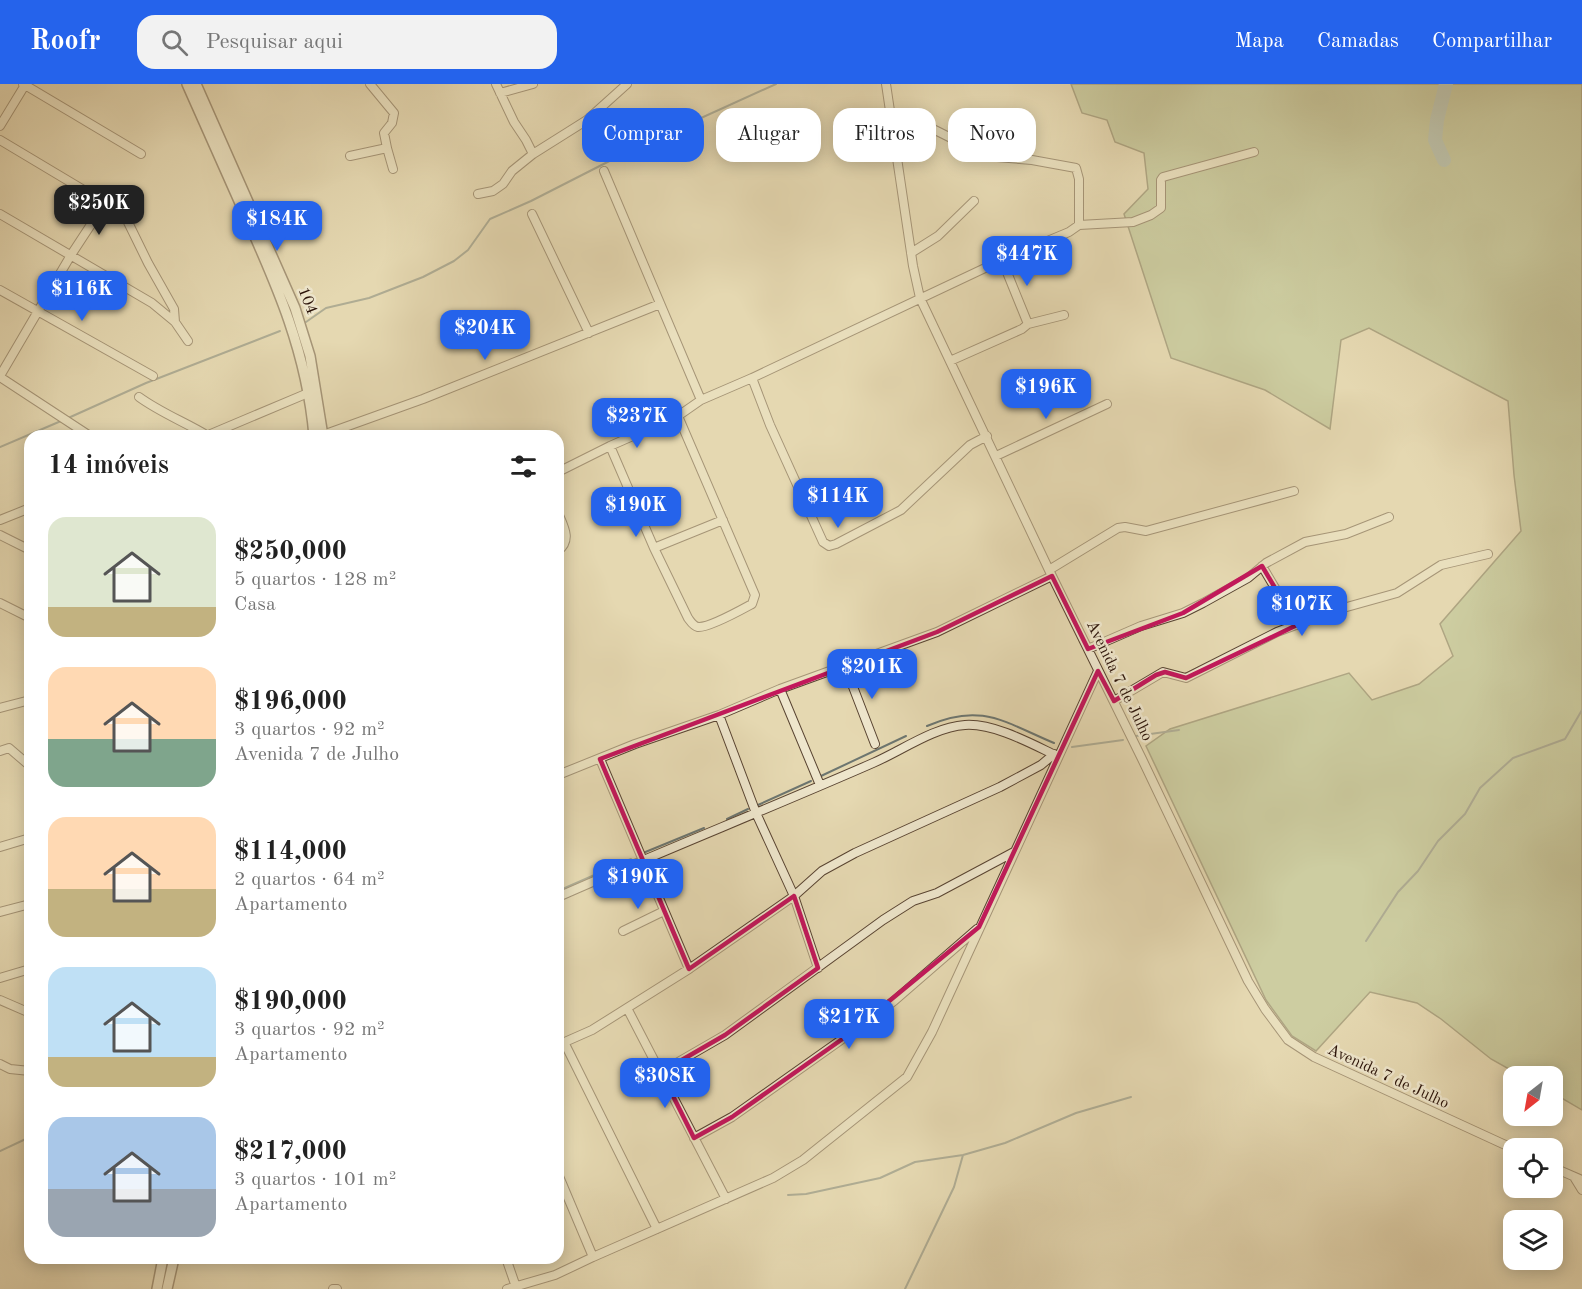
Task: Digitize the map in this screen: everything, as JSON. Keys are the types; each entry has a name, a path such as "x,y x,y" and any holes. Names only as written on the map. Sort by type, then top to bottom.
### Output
{"street":[{"path":"0,126 24,84 141,154"},
{"path":"187,84 274,270"},
{"name":"104","path":"196,84 274,270 312,368 322,430"},
{"path":"370,84 394,113 392,123 384,133 393,169"},
{"path":"496,84 514,122 533,154"},
{"path":"500,93 533,84"},
{"path":"478,194 493,191 499,187 512,171 533,154 587,120 627,84"},
{"name":"Avenida 7 de Julho","path":"886,84 890,108"},
{"path":"936,130 975,150 996,157 1032,160 1076,168 1079,178 1079,225"},
{"path":"0,140 102,201 120,207 174,309 175,322"},
{"path":"350,156 387,147"},
{"path":"564,469 678,416 701,400 1002,260 1069,232 1079,225 1138,221 1161,208 1161,180 1163,177 1254,152"},
{"name":"Avenida 7 de Julho","path":"898,162 920,298 1050,573 1248,981 1265,1009 1288,1040 1314,1057 1503,1144"},
{"path":"604,171 701,400"},
{"path":"80,430 0,376 71,255 93,223 102,201"},
{"path":"911,253 938,236 974,201"},
{"path":"0,214 152,303 175,322 188,341"},
{"path":"532,214 589,333"},
{"path":"1002,260 1028,324"},
{"path":"0,290 153,376"},
{"path":"339,430 660,304"},
{"path":"950,361 1022,329 1028,324 1064,315"},
{"path":"295,323 309,393 313,430"},
{"path":"752,378 770,425 823,542 829,546 901,510 970,445 987,436"},
{"path":"221,430 309,393"},
{"path":"139,398 197,430"},
{"path":"996,456 1107,404"},
{"path":"610,446 654,549 691,624 697,627 706,626 746,608 755,600 755,595 678,416"},
{"path":"564,773 635,744 719,715 780,689 937,632 1050,573 1118,528 1146,531 1294,490"},
{"path":"0,520 24,510"},
{"path":"1088,649 1141,626 1183,613 1248,578 1262,566 1305,543 1346,534 1389,517"},
{"path":"654,549 723,520"},
{"path":"564,526 566,531 564,546"},
{"path":"0,536 24,547"},
{"path":"1114,702 1156,675 1166,672 1186,678 1277,632 1336,609 1397,593 1441,565 1488,554"},
{"path":"1262,566 1297,625"},
{"path":"0,603 24,615"},
{"path":"845,666 875,744"},
{"path":"507,1289 555,1275 773,1178 803,1160 907,1077 932,1032 1056,755 1098,671"},
{"path":"780,689 820,784"},
{"path":"0,708 24,702"},
{"path":"719,715 756,813 794,896 818,968"},
{"path":"564,894 874,763 950,728 976,725 995,730 1056,755"},
{"path":"0,751 9,748 24,761"},
{"path":"564,1043 592,1030 689,969 794,896 822,871 837,862 1000,788 1056,755"},
{"path":"600,759 689,969"},
{"path":"0,847 24,840"},
{"path":"661,1072 725,1035 883,920 913,901 937,893 1014,852"},
{"path":"0,912 24,906"},
{"path":"623,931 664,911"},
{"path":"694,1138 732,1117 894,1001 979,927"},
{"path":"0,978 24,971"},
{"path":"0,1000 24,1010"},
{"path":"627,1008 726,1199"},
{"path":"564,1050 657,1229"},
{"path":"0,1064 10,1069 24,1070"},
{"path":"1563,1172 1578,1178 1582,1190"},
{"path":"564,1188 593,1257"},
{"path":"157,1289 162,1264"},
{"path":"167,1289 172,1264"},
{"path":"508,1264 516,1287"}],"highlighted area":[{"path":"1262,566 1297,625 1186,678 1165,672 1156,675 1114,701 1098,671 979,927 848,1035 732,1117 694,1138 661,1072 725,1035 818,968 794,896 689,969 600,759 937,632 1052,576 1088,649 1183,613"}],"green space":[{"path":"1071,84 1582,84 1582,1110 1563,1099 1563,1066 1503,1066 1417,1003 1370,992 1316,1051 1292,1036 1266,1000 1146,746 1170,729 1349,673 1372,700 1419,684 1453,656 1440,624 1521,531 1508,401 1369,328 1341,340 1330,429 1265,390 1171,358 1124,214 1148,189 1144,153 1115,142 1107,120 1082,113"}],"waterway":[{"path":"306,322 326,308 369,298 423,277 454,261 468,250 490,219 531,201 635,148 776,84"},
{"path":"1444,160 1435,140 1437,120 1446,84"},
{"path":"66,419 146,383 280,331"},
{"path":"40,430 61,421"},
{"path":"0,447 24,437"},
{"path":"1366,941 1398,892 1418,871 1438,841 1465,814 1480,788 1513,758 1565,739 1582,710"},
{"path":"927,726 946,719 978,715 1006,722 1054,743"},
{"path":"1136,736 1179,730"},
{"path":"821,776 906,736"},
{"path":"1072,747 1123,740"},
{"path":"758,805 811,781"},
{"path":"727,819 748,809"},
{"path":"643,853 704,828"},
{"path":"564,888 631,859"},
{"path":"788,1195 806,1194 880,1178 915,1162 963,1155 1005,1143 1076,1113 1131,1097"},
{"path":"0,1151 24,1140"},
{"path":"905,1289 954,1187 963,1155"}]}
